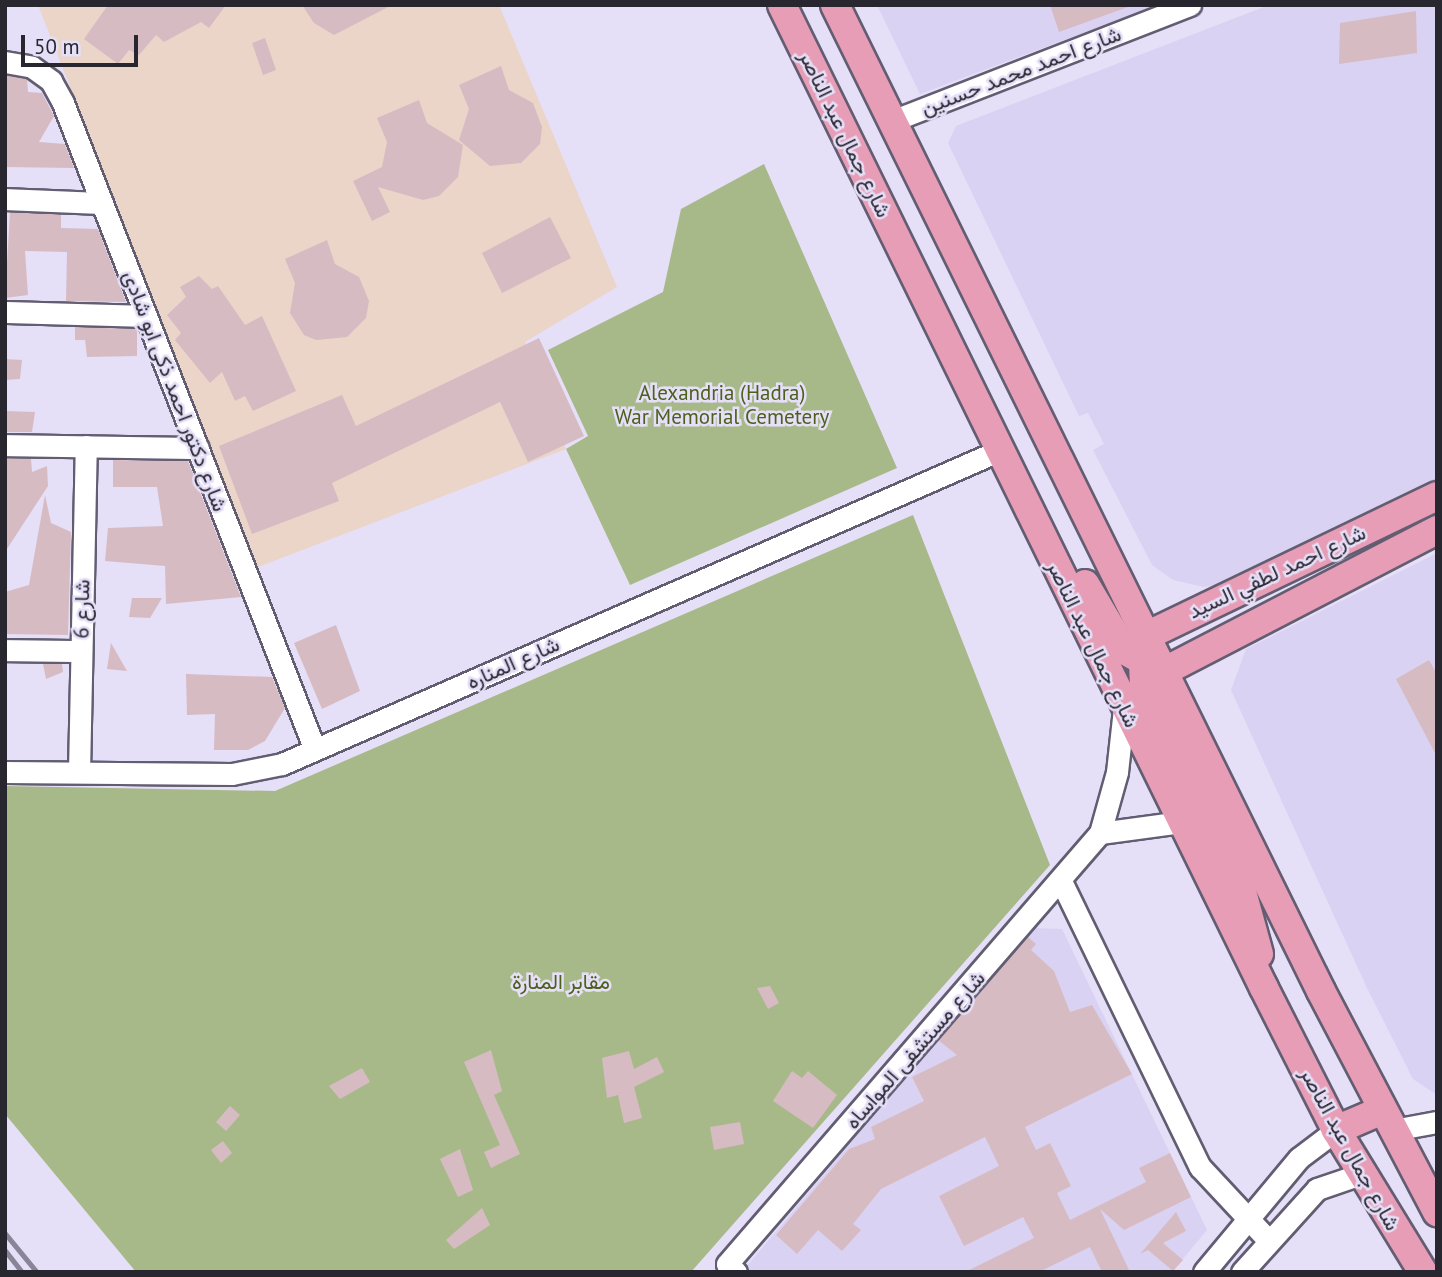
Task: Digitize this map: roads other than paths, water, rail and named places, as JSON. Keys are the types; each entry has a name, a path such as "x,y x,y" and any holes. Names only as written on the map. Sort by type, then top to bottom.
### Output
{"main road":[{"name":"شارع جمال عبد الناصر","path":"782,5 1124,709 1264,988 1336,1130 1423,1272"},
{"path":"835,5 1144,634 1163,729 1240,884 1264,988"},
{"path":"961,373 999,414 1101,616 1151,667 1437,1212"},
{"name":"شارع احمد لطفي السيد","path":"1144,634 1437,496"},
{"name":"شارع احمد لطفي السيد","path":"1151,667 1437,530"},
{"path":"1336,1130 1388,1120"}],"street":[{"name":"شارع احمد محمد حسنين","path":"892,121 1190,5"},
{"name":"شارع دكتور احمد ذكى ابو شادى","path":"5,62 32,66 51,81 102,203 315,750"},
{"path":"5,199 102,203"},
{"path":"5,313 146,316"},
{"path":"5,445 198,448"},
{"name":"شارع 6","path":"79,772 86,446"},
{"name":"شارع المناره","path":"5,772 232,774 315,750 998,451"},
{"path":"5,650 81,651"},
{"name":"شارع مستشفى المواساه","path":"731,1268 1100,833 1117,772 1124,709"},
{"path":"1100,833 1140,823 1181,822"},
{"path":"1061,881 1200,1167 1247,1221 1268,1240"},
{"path":"1388,1120 1437,1122"},
{"path":"1204,1272 1310,1147 1336,1130"},
{"path":"1242,1272 1268,1240 1317,1189 1361,1174"}],"railway":[{"path":"5,1233 37,1272"},
{"path":"5,1250 22,1272"}],"park label":[{"name":"Alexandria (Hadra) War Memorial Cemetery","path":"722,405"},
{"name":"مقابر المنارة","path":"561,982"}]}
